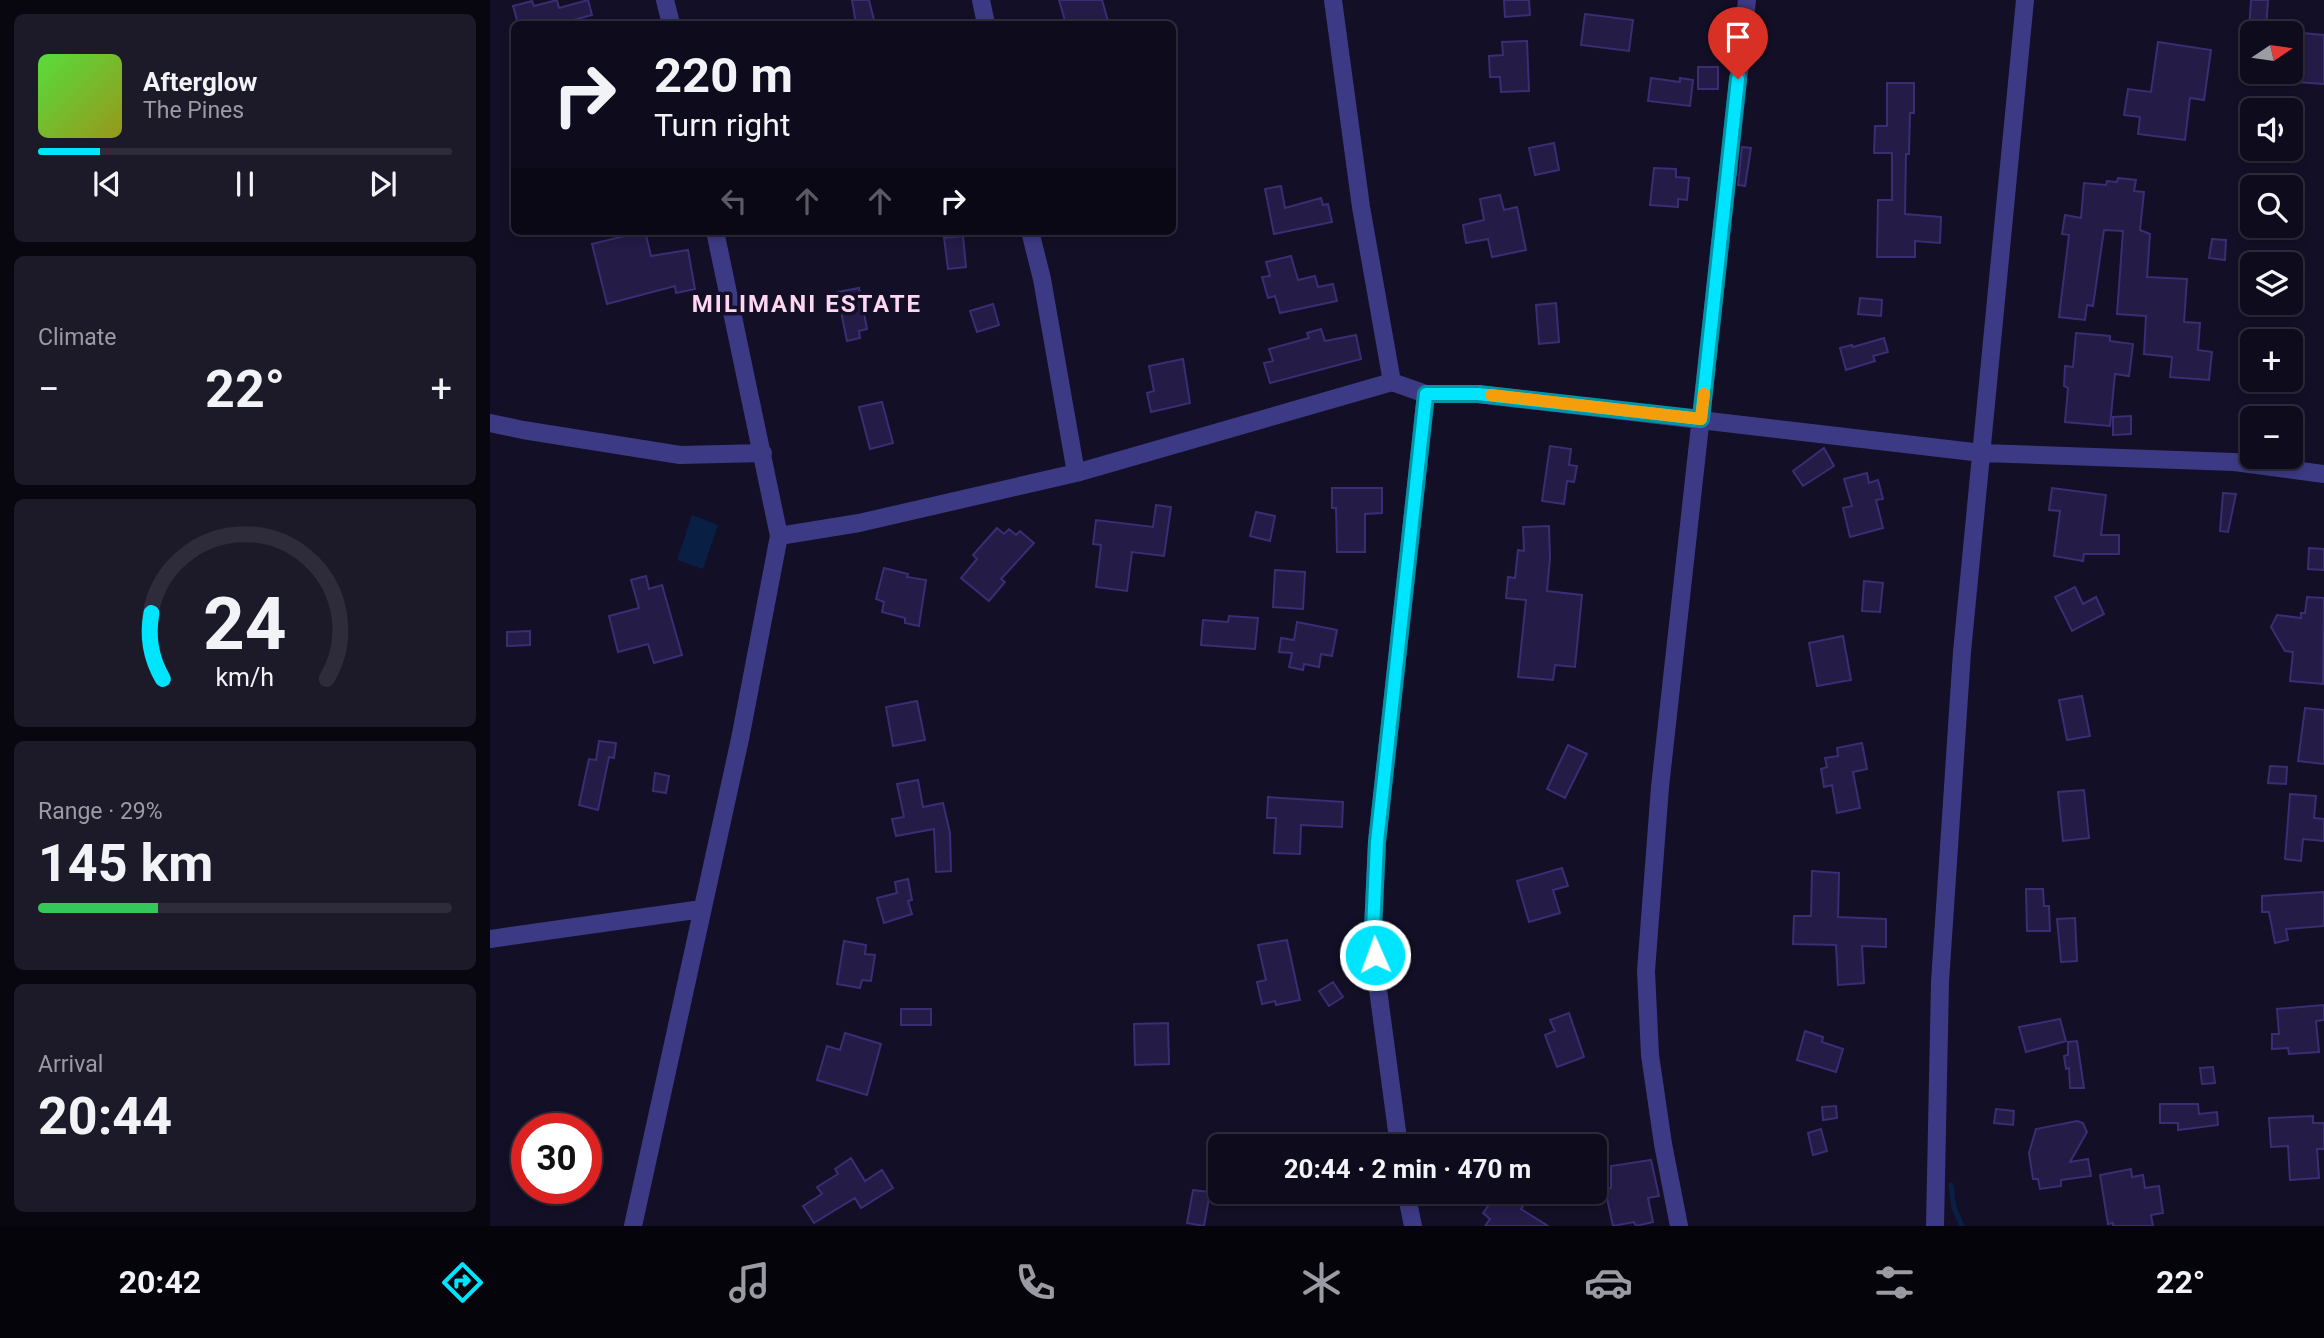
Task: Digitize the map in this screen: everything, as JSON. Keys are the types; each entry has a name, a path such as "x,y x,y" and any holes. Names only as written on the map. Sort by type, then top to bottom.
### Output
{"street":[{"path":"665,0 669,21"},
{"path":"981,0 985,21"},
{"path":"1334,0 1361,207 1392,382"},
{"path":"1679,1226 1650,1055 1646,971 1660,787 1747,0"},
{"path":"1935,1226 1940,982 1962,652 2025,0"},
{"path":"633,1226 740,739 779,536 716,235"},
{"path":"1031,235 1042,279 1076,473"},
{"path":"779,536 859,523 1076,473 1392,382 1426,394 1478,394 1982,453 2234,462 2324,474"},
{"path":"1397,1134 1378,993 1373,929 1378,830 1426,394"},
{"path":"490,423 680,455 763,453"},
{"path":"490,939 702,909"},
{"path":"1408,1204 1413,1226"}],"water":[{"path":"692,515 718,525 703,569 677,560"}],"building":[{"path":"557,0 559,8 588,0 592,15 570,21 517,21 513,6 532,1 534,6"},
{"path":"852,0 869,0 874,21 856,21"},
{"path":"1059,0 1102,0 1108,21 1065,21"},
{"path":"1504,0 1529,0 1530,15 1505,17"},
{"path":"2251,0 2268,0 2267,21 2250,21"},
{"path":"1585,14 1633,20 1629,51 1581,45"},
{"path":"2303,33 2324,35 2324,84 2303,82"},
{"path":"1527,41 1529,91 1501,92 1500,77 1490,77 1489,56 1503,55 1502,42"},
{"path":"2158,42 2211,50 2204,100 2190,98 2185,140 2138,134 2140,117 2124,115 2128,89 2151,92"},
{"path":"1698,67 1718,67 1718,89 1698,89"},
{"path":"1651,78 1680,82 1680,78 1693,80 1690,106 1648,101"},
{"path":"1887,83 1914,83 1914,113 1910,113 1909,154 1906,154 1905,214 1941,217 1940,243 1915,241 1915,257 1877,257 1878,200 1892,200 1892,153 1874,153 1875,126 1887,126"},
{"path":"1554,143 1559,170 1535,175 1529,148"},
{"path":"1742,147 1751,148 1745,186 1738,185"},
{"path":"1654,168 1676,169 1676,177 1689,178 1687,200 1678,199 1678,207 1650,205"},
{"path":"2118,178 2136,180 2134,191 2144,192 2140,230 2150,234 2147,277 2187,279 2184,322 2200,323 2198,350 2212,352 2209,380 2170,377 2172,357 2144,354 2146,316 2117,314 2123,231 2104,230 2093,306 2087,305 2085,320 2059,317 2069,235 2062,234 2065,215 2081,218 2084,183 2106,185 2107,181 2117,182"},
{"path":"1281,186 1285,208 1321,198 1323,205 1328,204 1332,222 1274,234 1265,189"},
{"path":"1500,195 1504,210 1517,207 1526,250 1492,257 1488,239 1466,243 1463,225 1484,220 1480,199"},
{"path":"629,235 646,235 651,256 688,250 695,289 676,293 675,286 607,304 592,244"},
{"path":"963,236 966,267 948,269 944,238"},
{"path":"2212,239 2226,240 2225,260 2209,258"},
{"path":"1291,256 1298,280 1315,276 1318,287 1333,284 1337,301 1280,313 1275,296 1268,298 1262,277 1270,276 1266,262"},
{"path":"859,288 867,329 859,331 860,338 847,341 837,292"},
{"path":"1860,298 1882,300 1881,316 1858,314"},
{"path":"1556,303 1559,342 1539,344 1536,305"},
{"path":"993,304 999,325 977,332 970,311"},
{"path":"1321,329 1325,341 1356,335 1361,359 1270,383 1264,363 1273,361 1269,349 1309,338 1307,333"},
{"path":"2076,333 2110,336 2110,341 2133,344 2129,376 2115,374 2110,426 2065,422 2068,388 2064,386 2065,366 2073,367"},
{"path":"1884,338 1888,352 1873,356 1875,361 1846,370 1840,348"},
{"path":"1183,359 1190,403 1151,412 1147,393 1154,391 1149,366"},
{"path":"882,402 893,443 870,449 859,407"},
{"path":"2131,416 2131,434 2113,435 2113,417"},
{"path":"1550,446 1571,449 1569,465 1577,466 1574,482 1567,481 1564,504 1542,501"},
{"path":"1824,448 1834,466 1803,486 1793,471"},
{"path":"1867,473 1869,483 1878,480 1883,499 1876,500 1883,528 1850,537 1843,508 1852,506 1844,479"},
{"path":"1332,488 1382,488 1382,513 1365,514 1365,552 1337,552 1336,508 1332,508"},
{"path":"2052,488 2106,495 2101,535 2119,535 2119,554 2084,554 2083,561 2054,556 2060,511 2049,510"},
{"path":"2223,493 2236,494 2228,532 2220,531"},
{"path":"1156,505 1171,507 1164,556 1132,552 1127,591 1096,587 1101,545 1093,544 1096,520 1153,527"},
{"path":"1256,512 1275,516 1270,541 1250,536"},
{"path":"1549,526 1547,591 1582,595 1575,667 1555,665 1553,680 1518,677 1526,600 1506,598 1508,577 1515,578 1518,550 1524,551 1523,527"},
{"path":"997,528 1004,534 1009,529 1016,535 1020,531 1034,543 1001,579 1005,582 989,601 961,578 977,559 973,555"},
{"path":"2309,548 2324,549 2324,570 2308,569"},
{"path":"884,568 908,574 907,577 926,580 919,626 905,623 905,618 882,612 884,602 876,599"},
{"path":"1275,570 1305,572 1303,609 1273,607"},
{"path":"646,576 649,589 662,585 682,655 654,663 648,644 618,652 609,616 639,608 631,580"},
{"path":"1864,581 1883,583 1880,612 1862,611"},
{"path":"2075,587 2083,604 2096,597 2104,614 2072,631 2055,597"},
{"path":"2307,597 2324,598 2323,684 2290,681 2293,652 2285,651 2271,627 2277,615 2301,618 2301,613 2305,613"},
{"path":"1229,616 1258,618 1255,649 1201,645 1203,620 1228,622"},
{"path":"1297,622 1337,630 1332,656 1321,654 1319,667 1304,664 1303,670 1289,667 1292,653 1279,652 1281,638 1294,640"},
{"path":"530,631 530,645 507,646 507,632"},
{"path":"1843,636 1851,680 1817,686 1809,643"},
{"path":"2082,696 2090,736 2067,740 2059,700"},
{"path":"917,701 925,740 893,746 886,707"},
{"path":"2305,708 2324,710 2324,764 2298,761"},
{"path":"599,741 616,743 614,758 609,757 598,810 579,805 589,759 596,760"},
{"path":"1862,743 1867,769 1853,772 1860,808 1837,813 1832,785 1824,787 1821,769 1827,767 1825,758 1838,756 1837,748"},
{"path":"1568,745 1587,754 1565,798 1547,789"},
{"path":"2270,766 2287,767 2286,784 2268,783"},
{"path":"655,773 669,776 666,793 653,791"},
{"path":"918,780 923,807 943,803 950,833 951,871 936,872 934,829 896,836 892,819 904,817 897,784"},
{"path":"2084,790 2089,838 2063,841 2058,792"},
{"path":"2290,794 2316,796 2314,818 2324,819 2324,841 2303,839 2301,861 2285,859"},
{"path":"1268,797 1343,802 1342,827 1301,825 1300,854 1274,853 1276,818 1267,818"},
{"path":"1562,868 1568,886 1553,890 1560,913 1529,922 1517,881"},
{"path":"1812,871 1839,873 1838,917 1886,919 1886,947 1862,946 1864,983 1838,985 1836,945 1793,944 1794,916 1811,916"},
{"path":"908,879 912,900 908,901 912,914 884,923 877,898 897,893 895,882"},
{"path":"2026,889 2043,889 2044,906 2049,906 2050,931 2027,931"},
{"path":"2324,892 2324,926 2286,929 2288,940 2275,943 2269,912 2262,912 2262,896"},
{"path":"2075,918 2077,961 2061,962 2057,919"},
{"path":"1287,940 1300,1000 1276,1005 1275,1001 1262,1004 1257,982 1266,980 1258,945"},
{"path":"844,941 866,945 865,954 875,955 871,981 862,980 860,988 837,984"},
{"path":"1333,982 1343,997 1329,1006 1319,991"},
{"path":"2324,1005 2324,1020 2316,1021 2319,1052 2289,1054 2288,1048 2272,1049 2272,1034 2279,1034 2277,1009"},
{"path":"901,1009 931,1009 931,1025 901,1025"},
{"path":"1569,1013 1584,1057 1557,1067 1545,1035 1555,1031 1550,1020"},
{"path":"2060,1019 2066,1041 2026,1052 2019,1027"},
{"path":"1168,1023 1169,1064 1135,1065 1134,1024"},
{"path":"1805,1031 1823,1037 1822,1042 1843,1049 1836,1072 1797,1060"},
{"path":"845,1033 881,1044 867,1095 817,1080 827,1046 840,1050"},
{"path":"2077,1041 2084,1088 2070,1088 2069,1068 2066,1069 2064,1056 2068,1055 2068,1042"},
{"path":"2213,1067 2215,1083 2202,1084 2200,1068"},
{"path":"2160,1104 2198,1104 2199,1114 2217,1112 2218,1125 2178,1130 2178,1123 2160,1123"},
{"path":"1836,1106 1837,1118 1823,1120 1822,1107"},
{"path":"1996,1109 2014,1111 2013,1125 1994,1123"},
{"path":"2313,1116 2313,1123 2324,1123 2324,1149 2317,1149 2319,1178 2290,1180 2288,1146 2271,1147 2269,1118"},
{"path":"2077,1121 2083,1123 2087,1132 2070,1162 2088,1159 2091,1176 2061,1180 2061,1186 2040,1189 2038,1179 2033,1179 2029,1153 2036,1129"},
{"path":"1821,1129 1827,1151 1813,1155 1808,1133"},
{"path":"851,1158 865,1181 882,1170 893,1188 861,1208 855,1198 814,1223 803,1206 822,1194 817,1187 838,1174 835,1169"},
{"path":"1651,1160 1659,1196 1648,1198 1653,1222 1636,1226 1634,1222 1613,1226 1607,1198 1607,1189 1611,1188 1611,1166"},
{"path":"2131,1169 2132,1177 2143,1175 2145,1188 2159,1186 2163,1213 2151,1215 2153,1226 2108,1224 2100,1175"},
{"path":"1193,1190 1208,1192 1204,1226 1187,1223"},
{"path":"1489,1204 1525,1204 1521,1209 1548,1226 1485,1226 1490,1219 1483,1213"}],"waterway":[{"path":"1951,1185 1954,1208 1962,1226"}],"slow traffic":[{"path":"1491,395 1701,419 1704,394"}],"district":[{"name":"MILIMANI ESTATE","path":"807,304"}],"route":[{"path":"1375,955 1373,929 1377,842 1426,394 1478,394 1701,419 1738,79"}]}
